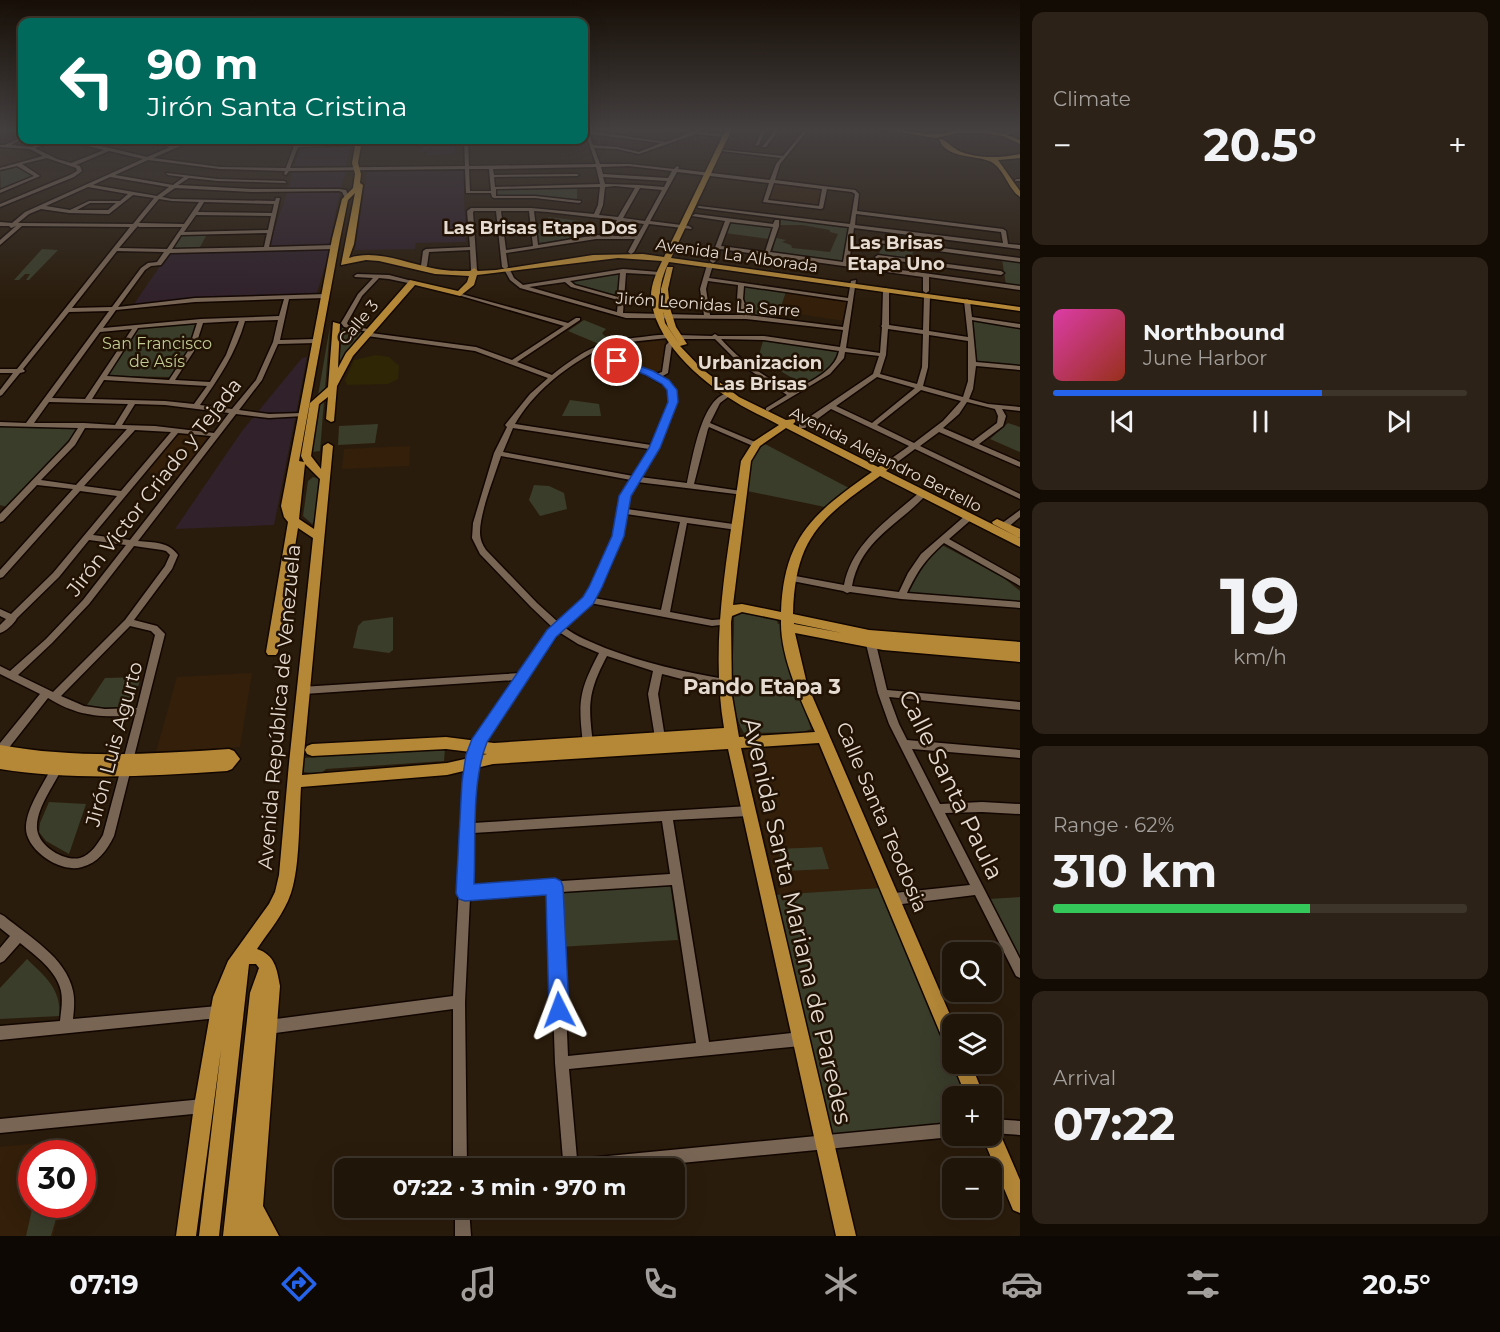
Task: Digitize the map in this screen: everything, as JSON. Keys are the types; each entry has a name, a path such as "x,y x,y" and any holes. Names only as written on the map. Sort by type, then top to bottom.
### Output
{"main road":[{"name":"Avenida República de Venezuela","path":"345,225 346,198 356,187"},
{"name":"Avenida República de Venezuela","path":"272,652 334,247 357,199 358,187"},
{"name":"Avenida Alejandro Bertello","path":"705,187 671,258 659,274 655,296 672,338 699,371 729,394 1020,534"},
{"name":"Avenida Alejandro Bertello","path":"685,228 695,216 706,187"},
{"path":"346,198 357,199"},
{"path":"345,225 352,231 348,252"},
{"name":"Avenida La Alborada","path":"474,272 424,266 348,252 344,263 357,257 367,257 423,271 474,272 611,255 671,258"},
{"name":"Avenida La Alborada","path":"507,269 598,253 632,252 1020,306"},
{"name":"Avenida Alejandro Bertello","path":"663,317 664,292 671,258"},
{"path":"413,282 460,294 471,283 474,272"},
{"name":"Calle 3","path":"333,386 348,358 413,282"},
{"name":"Avenida La Alborada","path":"853,283 886,290 1020,306"},
{"name":"Avenida República de Venezuela","path":"294,520 288,514 286,506 302,415 319,343 325,329 339,327"},
{"path":"330,419 339,327"},
{"name":"Avenida Alejandro Bertello","path":"672,338 718,377 788,423 802,426 882,469 966,519 1020,543"},
{"path":"324,479 306,460 306,450 315,403 333,386"},
{"path":"756,444 788,423"},
{"name":"Avenida Santa Mariana de Paredes","path":"756,444 746,460 734,526 726,618 725,683 732,739 846,1236"},
{"name":"Avenida República de Venezuela","path":"186,1236 203,1106 218,1012 227,978 271,916 283,893 287,875 304,690 313,533 320,520 328,447 317,455 306,450"},
{"name":"Calle Santa Teodosia","path":"882,469 830,508 814,525 794,562 790,578 786,622 794,667 942,1017"},
{"path":"299,486 308,477 316,476 324,479"},
{"path":"294,520 313,533"},
{"path":"291,536 313,533"},
{"path":"726,618 733,609 742,608 871,644 1020,657"},
{"path":"786,622 869,634 1020,647"},
{"path":"294,782 447,770 474,755 588,743 660,738 824,737"},
{"path":"312,750 446,743 474,755 493,758 732,739"},
{"path":"0,751 44,758 127,765 227,765 234,759 229,755 127,765 56,770 0,763"},
{"path":"209,1236 240,958 260,957 269,966 272,986 251,1236"},
{"path":"233,1236 258,993 269,966"},
{"path":"995,1146 1020,1203"},
{"path":"254,1207 269,1236"}],"street":[{"path":"0,193 14,187"},
{"path":"0,206 49,187"},
{"path":"0,220 27,213 86,187"},
{"path":"92,187 130,194 202,202 277,203"},
{"path":"0,402 20,373 135,227 160,198 173,187"},
{"path":"181,187 225,191 339,190 344,191 346,198"},
{"path":"266,249 273,215 282,187"},
{"path":"468,187 468,192 493,192 570,187"},
{"path":"493,187 493,192"},
{"path":"571,213 580,197 580,187"},
{"path":"596,216 603,201 602,187"},
{"path":"610,236 639,187"},
{"path":"632,252 665,189 645,187"},
{"path":"770,187 765,201 821,208 825,187 853,190 857,194 846,264"},
{"path":"493,192 535,197 580,197"},
{"path":"0,193 15,201"},
{"path":"35,193 43,195"},
{"path":"40,207 69,211 111,211 130,194"},
{"path":"51,197 59,198"},
{"path":"69,211 89,202 119,202"},
{"path":"29,424 111,310 145,267 159,264 202,202"},
{"path":"699,207 1020,247"},
{"path":"498,209 507,269 512,279 522,287 624,271 659,274"},
{"path":"474,272 470,211 531,209 685,228"},
{"path":"531,209 536,246"},
{"path":"855,212 1003,231 1006,245"},
{"path":"0,243 27,213"},
{"path":"194,213 273,215"},
{"path":"695,216 776,226"},
{"path":"767,254 779,216"},
{"path":"707,316 704,300 705,279 728,220"},
{"path":"0,225 135,227 185,225"},
{"path":"69,311 135,227"},
{"path":"877,268 881,229"},
{"path":"179,234 271,231"},
{"path":"503,252 610,236 639,238"},
{"path":"968,240 969,253"},
{"path":"880,242 1020,260"},
{"path":"119,250 334,247"},
{"path":"718,247 1020,288"},
{"path":"424,266 426,251 472,248"},
{"path":"878,257 1001,273"},
{"path":"999,257 1002,285"},
{"path":"620,315 624,271"},
{"path":"872,426 920,388 925,367 927,333 926,275"},
{"path":"357,276 378,276 413,282"},
{"path":"378,276 358,298 339,327 466,347 514,361 552,377"},
{"path":"565,279 575,287 620,299"},
{"path":"705,279 850,300"},
{"path":"768,409 828,373 842,358 853,283"},
{"path":"541,292 538,288 542,284"},
{"path":"741,284 740,300 746,317"},
{"name":"Jirón Leonidas La Sarre","path":"522,287 620,315 746,317 846,330"},
{"path":"802,426 876,375 881,367 886,290"},
{"path":"460,294 568,325"},
{"path":"69,311 326,296"},
{"name":"Jirón Victor Criado y Tejada","path":"12,675 69,622 134,543 263,374 276,342 287,299"},
{"path":"882,469 954,415 965,400 970,389 971,364 967,301"},
{"path":"97,330 201,321 282,318"},
{"path":"968,318 1020,326"},
{"path":"196,406 235,349 243,319"},
{"path":"514,361 578,319"},
{"path":"171,381 191,351 201,321"},
{"path":"884,326 969,339"},
{"path":"88,400 136,327"},
{"path":"715,336 746,367 792,395"},
{"path":"725,683 659,668 582,642 558,626 483,552 475,540 478,516 509,425 528,400 552,377 594,349 612,343 730,336 782,340 883,355"},
{"path":"720,343 730,336"},
{"path":"657,376 665,373 672,338"},
{"path":"276,342 319,343"},
{"path":"460,1158 459,1002 474,755 523,676 558,626 588,600 614,546 621,525 625,496 654,448 674,396 669,386 657,376 617,361 594,349"},
{"path":"971,364 1018,368 1020,377"},
{"path":"0,372 20,373"},
{"path":"0,394 20,373"},
{"path":"876,375 998,408 1020,409"},
{"path":"103,378 212,384"},
{"path":"690,486 707,424 716,403 729,394"},
{"path":"47,400 133,402 196,406 269,416 302,415"},
{"path":"118,426 133,402"},
{"path":"831,406 1020,497"},
{"path":"974,444 1000,423 1002,416 998,408"},
{"path":"0,424 118,426 217,435"},
{"path":"707,424 756,444"},
{"path":"509,425 654,448"},
{"path":"0,519 72,443 84,426"},
{"path":"0,575 133,427"},
{"path":"937,428 1020,465"},
{"path":"0,630 56,575 176,430"},
{"path":"498,453 635,479 741,494"},
{"path":"36,482 123,494"},
{"path":"847,590 852,567 870,540 924,494"},
{"path":"0,506 9,510"},
{"path":"622,511 734,526"},
{"path":"1004,526 1020,513"},
{"path":"901,596 916,566 966,519"},
{"path":"665,614 684,520"},
{"path":"0,751 50,695 128,622 169,567 174,555 169,549 163,547 87,537"},
{"path":"943,539 1020,583"},
{"path":"790,578 847,590 1020,605"},
{"path":"588,600 712,623 726,618"},
{"path":"0,612 13,619"},
{"name":"Jirón Luis Agurto","path":"56,770 34,815 31,825 33,835 37,844 61,862 69,864 89,860 103,846 112,825 140,712 158,651 159,634 154,628 128,622"},
{"name":"Calle Santa Paula","path":"871,644 883,693 904,744 1020,972"},
{"path":"588,743 585,688 605,651"},
{"path":"659,668 653,694 660,738"},
{"path":"0,670 72,707 93,712 140,712"},
{"path":"304,690 523,676"},
{"path":"883,693 1020,706"},
{"path":"904,744 1020,754"},
{"path":"938,809 982,807 1020,809"},
{"path":"469,828 749,810"},
{"path":"668,816 704,1049"},
{"path":"465,893 677,879"},
{"path":"555,887 565,1158"},
{"path":"894,899 978,890"},
{"path":"0,920 49,961 61,975 68,999 66,1027"},
{"path":"0,957 18,936"},
{"path":"268,1027 459,1002"},
{"path":"0,1033 218,1012"},
{"path":"562,1063 801,1039"},
{"path":"0,1126 203,1106"},
{"path":"1002,1127 1020,1128"},
{"path":"673,1158 942,1131"},
{"path":"462,1218 463,1236"}],"shaded area":[{"path":"289,187 342,187 341,189 288,190"},
{"path":"365,187 464,187 466,242 416,243 415,249 355,250"},
{"path":"773,187 823,189 819,207 768,201"},
{"path":"340,192 329,246 268,247 287,193"},
{"path":"330,249 316,296 205,297 134,304 169,253"},
{"path":"786,292 847,301 844,321 780,311"},
{"path":"662,340 666,343 662,372 658,374 603,350 607,347"},
{"path":"307,357 274,525 175,529 242,431 302,358"},
{"path":"178,433 210,438 180,477 147,472"},
{"path":"410,446 409,466 342,469 344,449"},
{"path":"252,673 240,747 156,752 177,677"},
{"path":"818,745 879,888 779,895 744,750"},
{"path":"18,1145 18,1218 58,1218 53,1236 0,1236 0,1147"}],"green space":[{"path":"1,187 11,187 1,191"},
{"path":"577,187 577,200 496,196 495,188"},
{"path":"548,217 581,221 568,239 538,243 535,224 548,224"},
{"path":"782,218 848,226 842,262 772,253 776,238 786,240 782,242 791,245 792,248 830,252 838,234 830,230 802,225 780,225"},
{"path":"729,221 773,228 769,239 725,233"},
{"path":"207,234 199,249 172,249 180,235"},
{"path":"883,243 913,246 912,262 878,257"},
{"path":"42,249 58,250 29,280 26,280 30,274 14,280"},
{"path":"1002,259 1020,261 1020,287 1006,285"},
{"path":"617,273 621,275 616,294 613,295 574,285 569,280"},
{"path":"742,286 786,292 777,318 748,316 742,300"},
{"path":"968,318 1020,326 1020,368 971,364"},
{"path":"584,320 606,329 602,333 609,341 599,344 568,331"},
{"name":"San Francisco de Asís","path":"199,323 184,359 170,377 108,376 138,328"},
{"path":"330,326 320,451 312,452 309,448"},
{"path":"342,328 364,333 339,366"},
{"path":"764,338 844,349 835,366 806,386 758,358"},
{"path":"570,400 599,404 601,416 562,416"},
{"path":"1008,423 1020,427 1020,452 990,439"},
{"path":"378,424 375,443 338,445 339,426"},
{"path":"0,425 79,429 7,507 0,505"},
{"path":"763,443 849,488 825,507 747,491 751,460"},
{"path":"313,477 319,479 315,521 312,524 303,516 308,481"},
{"path":"534,485 549,486 564,493 567,509 540,516 529,500"},
{"path":"940,544 1004,578 1020,591 1020,602 908,593 914,574"},
{"path":"742,611 776,618 778,624 781,623 786,654 811,729 803,732 744,733 738,721 733,693 734,617"},
{"path":"393,617 393,650 389,653 353,648 358,626 363,621"},
{"path":"141,677 132,707 85,708 105,678"},
{"path":"441,747 445,749 444,761 326,769 320,774 304,772 304,758"},
{"path":"49,802 86,804 69,854 46,841 39,832 40,823"},
{"path":"822,847 829,869 785,871 778,849"},
{"path":"670,883 678,940 558,947 557,891"},
{"path":"880,888 942,1038 942,1074 957,1074 962,1086 942,1086 942,1124 828,1134 774,895"},
{"path":"1020,897 1020,964 988,899"},
{"path":"27,959 55,990 60,1016 0,1019 0,988"},
{"path":"30,1218 56,1218 51,1236 26,1236"}],"sand":[{"path":"376,355 389,357 399,366 398,379 388,384 347,385 345,380 354,360"}],"district":[{"name":"Las Brisas Etapa Dos","path":"540,228"},
{"name":"Las Brisas Etapa Uno","path":"896,253"},
{"name":"Urbanizacion Las Brisas","path":"760,373"},
{"name":"Pando Etapa 3","path":"762,687"}],"route":[{"path":"559,1010 555,887 465,893 470,782 474,755 480,739 552,633 588,600 596,587 618,536 628,488 654,448 673,402 672,390 657,376 617,361"}]}
